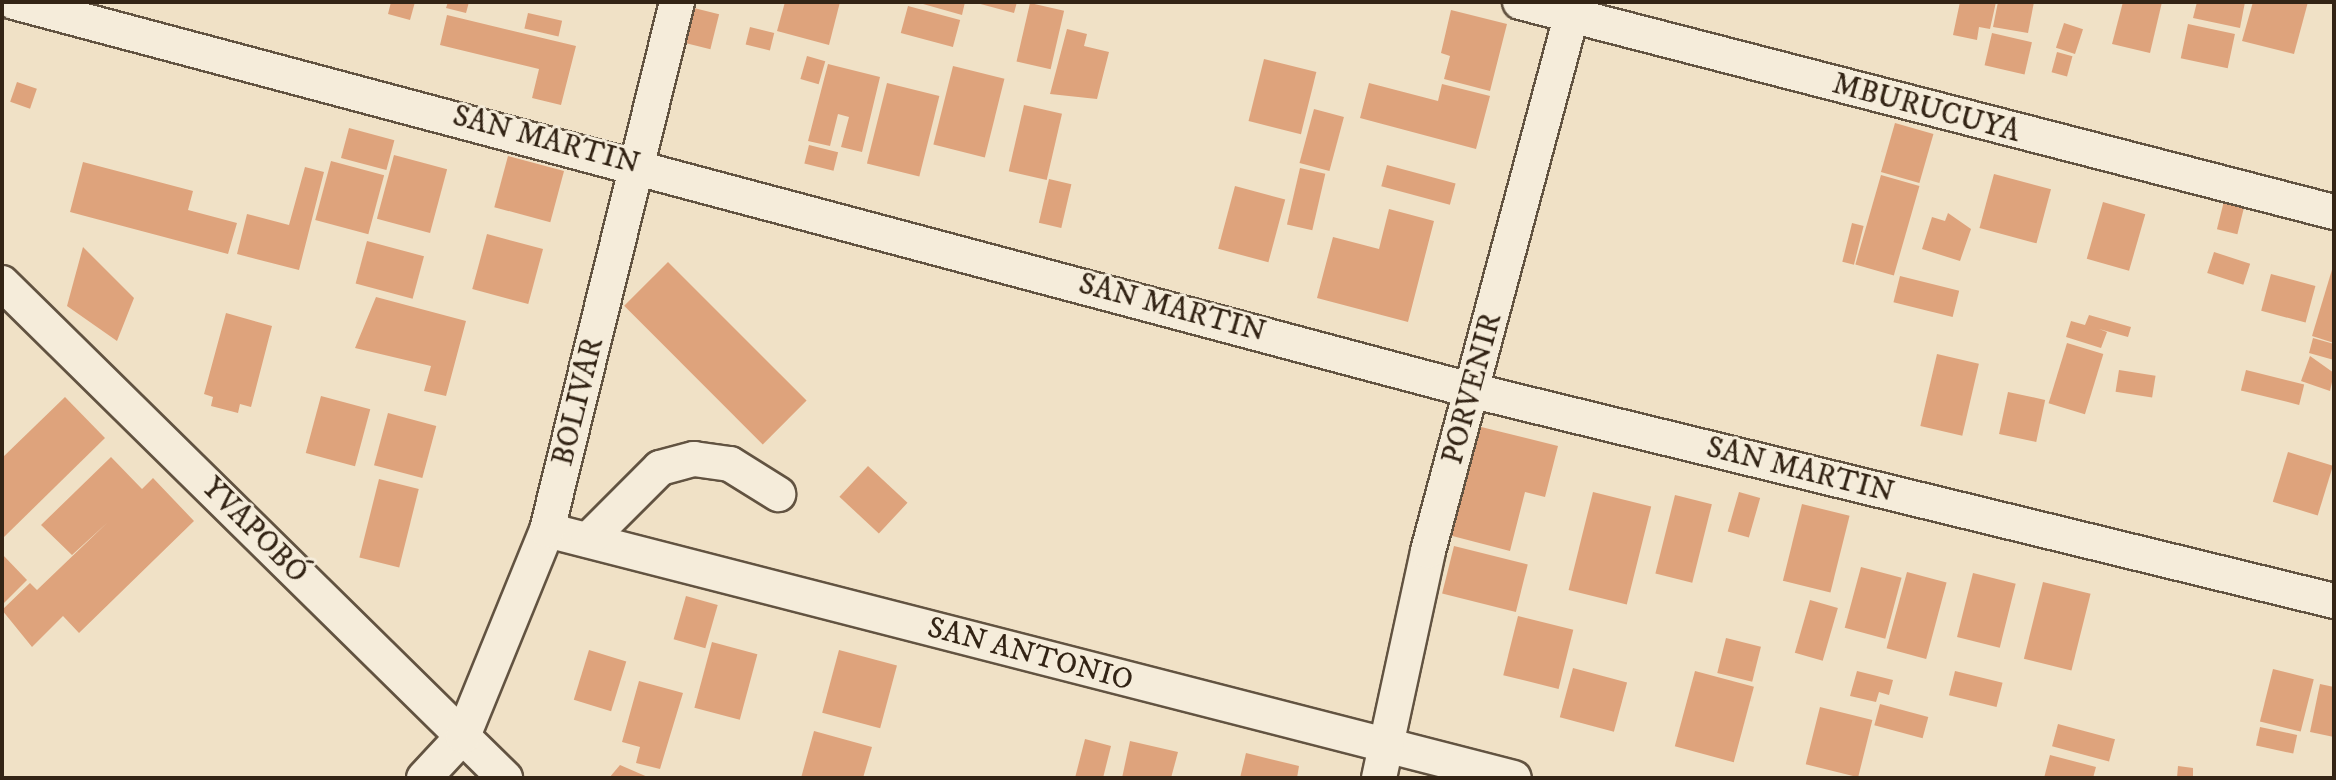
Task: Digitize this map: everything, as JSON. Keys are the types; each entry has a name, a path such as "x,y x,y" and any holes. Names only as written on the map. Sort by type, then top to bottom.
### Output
{"street":[{"name":"SAN MARTIN","path":"14,2 638,165 1474,391 2334,601"},
{"name":"BOLIVAR","path":"424,778 463,736 547,530 677,2"},
{"name":"MBURUCUYA","path":"1520,2 1574,9 2334,212"},
{"name":"PORVENIR","path":"1383,762 1428,551 1474,391 1574,9"},
{"name":"YVAPOBÓ","path":"2,283 505,778"},
{"path":"588,540 660,468 694,459 730,464 778,494"},
{"name":"SAN ANTONIO","path":"547,530 1383,762 1514,778"}],"building":[{"path":"391,2 415,2 410,20 388,14"},
{"path":"448,2 469,2 466,13 446,8"},
{"path":"785,2 840,2 829,45 777,31"},
{"path":"916,2 965,2 962,15"},
{"path":"973,2 1017,2 1014,13"},
{"path":"1960,2 1996,2 1990,29 1979,27 1977,40 1953,35"},
{"path":"1998,2 2034,2 2028,33 1993,27"},
{"path":"2123,2 2162,2 2150,53 2112,44"},
{"path":"2197,2 2245,2 2240,28 2193,18"},
{"path":"2253,2 2308,2 2294,54 2242,41"},
{"path":"1030,3 1064,11 1051,69 1017,61"},
{"path":"908,6 960,20 953,47 901,33"},
{"path":"690,7 719,14 710,49 681,42"},
{"path":"1451,10 1507,24 1490,91 1444,79 1450,56 1441,53"},
{"path":"528,13 562,21 559,36 524,29"},
{"path":"447,15 576,46 561,105 532,98 539,69 440,45"},
{"path":"2064,23 2083,29 2075,54 2056,48"},
{"path":"2188,24 2235,34 2228,68 2181,58"},
{"path":"750,27 774,33 770,51 746,44"},
{"path":"1067,29 1087,34 1084,46 1109,52 1097,99 1050,94"},
{"path":"1992,33 2032,42 2025,74 1985,65"},
{"path":"2057,52 2072,56 2067,76 2052,72"},
{"path":"807,56 825,61 819,84 800,79"},
{"path":"1264,59 1316,72 1301,134 1249,121"},
{"path":"828,64 880,77 862,152 841,147 849,117 838,114 830,146 808,141"},
{"path":"953,66 1004,79 985,157 933,145"},
{"path":"17,82 37,89 30,109 10,102"},
{"path":"887,83 939,96 919,177 867,164"},
{"path":"1369,83 1438,101 1442,84 1490,96 1476,149 1360,118"},
{"path":"1024,105 1062,114 1047,180 1009,171"},
{"path":"1314,109 1344,117 1329,171 1300,163"},
{"path":"1895,123 1933,134 1919,183 1881,172"},
{"path":"349,128 394,140 386,170 341,158"},
{"path":"809,145 838,152 834,171 804,163"},
{"path":"394,155 447,169 430,233 377,219"},
{"path":"508,156 564,171 550,222 494,207"},
{"path":"331,161 384,175 368,234 315,220"},
{"path":"83,162 193,191 188,210 237,223 228,254 70,212"},
{"path":"1387,165 1456,183 1450,205 1381,186"},
{"path":"305,167 324,172 299,270 237,254 247,214 289,225"},
{"path":"1300,168 1325,174 1312,230 1287,225"},
{"path":"1994,174 2051,189 2036,243 1980,228"},
{"path":"1881,175 1919,186 1894,275 1855,264"},
{"path":"1049,179 1071,184 1061,228 1039,223"},
{"path":"1235,186 1285,199 1268,262 1218,249"},
{"path":"2224,201 2244,206 2237,234 2217,229"},
{"path":"2103,202 2145,214 2129,271 2087,259"},
{"path":"1389,209 1434,221 1408,322 1317,298 1333,237 1379,249"},
{"path":"1948,213 1971,229 1960,261 1922,249 1932,217 1945,221"},
{"path":"1852,223 1864,226 1854,265 1842,262"},
{"path":"487,234 543,249 528,304 472,289"},
{"path":"367,241 424,256 413,299 356,284"},
{"path":"83,247 134,298 117,341 67,306"},
{"path":"2214,252 2250,264 2243,285 2207,273"},
{"path":"668,262 807,401 763,444 624,306"},
{"path":"2334,263 2334,343 2312,336"},
{"path":"2271,274 2315,286 2306,323 2261,311"},
{"path":"1900,276 1959,291 1953,317 1893,302"},
{"path":"376,297 466,321 446,396 424,391 431,366 355,348"},
{"path":"226,313 272,326 251,407 240,404 238,413 211,406 213,397 204,394"},
{"path":"2089,315 2131,327 2128,337 2099,329 2107,332 2101,348 2066,337 2071,321 2085,325"},
{"path":"2313,338 2334,344 2334,360 2309,353"},
{"path":"2067,343 2103,354 2085,414 2049,403"},
{"path":"1937,354 1979,364 1962,436 1920,426"},
{"path":"2310,356 2334,373 2330,391 2301,381"},
{"path":"2119,370 2156,376 2152,398 2116,392"},
{"path":"2246,370 2304,385 2299,405 2241,390"},
{"path":"2008,392 2045,400 2036,442 1999,434"},
{"path":"321,396 370,409 355,466 306,453"},
{"path":"65,397 105,438 2,539 2,458"},
{"path":"388,413 436,426 422,478 374,465"},
{"path":"1469,424 1558,446 1545,497 1525,492 1510,551 1441,533"},
{"path":"2288,452 2333,466 2318,515 2273,502"},
{"path":"111,457 142,489 153,478 194,521 79,633 63,616 32,647 2,610 30,583 37,590 108,522 72,555 41,525"},
{"path":"868,466 907,503 879,534 839,497"},
{"path":"379,479 419,489 399,568 359,558"},
{"path":"1593,492 1651,507 1627,605 1569,590"},
{"path":"1739,492 1760,498 1749,537 1728,531"},
{"path":"1675,495 1712,504 1692,583 1655,574"},
{"path":"1802,504 1850,516 1830,593 1783,581"},
{"path":"1454,546 1528,564 1516,612 1442,594"},
{"path":"2,554 27,580 2,605"},
{"path":"1861,567 1902,578 1885,639 1845,628"},
{"path":"1907,572 1947,583 1926,659 1887,648"},
{"path":"1973,573 2016,584 2000,648 1957,637"},
{"path":"2043,582 2091,594 2071,671 2024,659"},
{"path":"686,596 718,605 705,648 674,639"},
{"path":"1810,600 1838,608 1823,661 1795,653"},
{"path":"1518,616 1573,630 1559,689 1503,675"},
{"path":"1726,638 1761,647 1752,682 1717,673"},
{"path":"712,642 757,654 740,720 694,708"},
{"path":"589,650 626,661 611,711 574,700"},
{"path":"839,650 897,666 880,728 822,713"},
{"path":"1573,668 1627,682 1614,732 1560,717"},
{"path":"2273,669 2314,679 2301,732 2260,721"},
{"path":"1695,671 1754,687 1734,762 1675,746"},
{"path":"1857,671 1893,680 1889,695 1879,692 1876,702 1850,696"},
{"path":"1955,671 2003,683 1996,707 1949,695"},
{"path":"639,681 683,693 660,769 636,763 640,747 622,742"},
{"path":"2320,684 2334,687 2334,737 2310,732"},
{"path":"1880,704 1928,717 1923,738 1874,725"},
{"path":"1820,707 1872,720 1858,777 1806,764"},
{"path":"2058,724 2115,739 2109,761 2052,746"},
{"path":"2260,727 2297,735 2293,753 2256,746"},
{"path":"814,731 872,747 863,778 801,778"},
{"path":"1085,739 1111,746 1103,778 1075,778"},
{"path":"1130,741 1178,752 1171,778 1122,778"},
{"path":"1246,753 1299,766 1297,778 1240,778"},
{"path":"2050,755 2096,767 2093,778 2044,778"},
{"path":"620,765 650,778 609,778"},
{"path":"2178,766 2193,768 2193,778 2177,778"}]}
